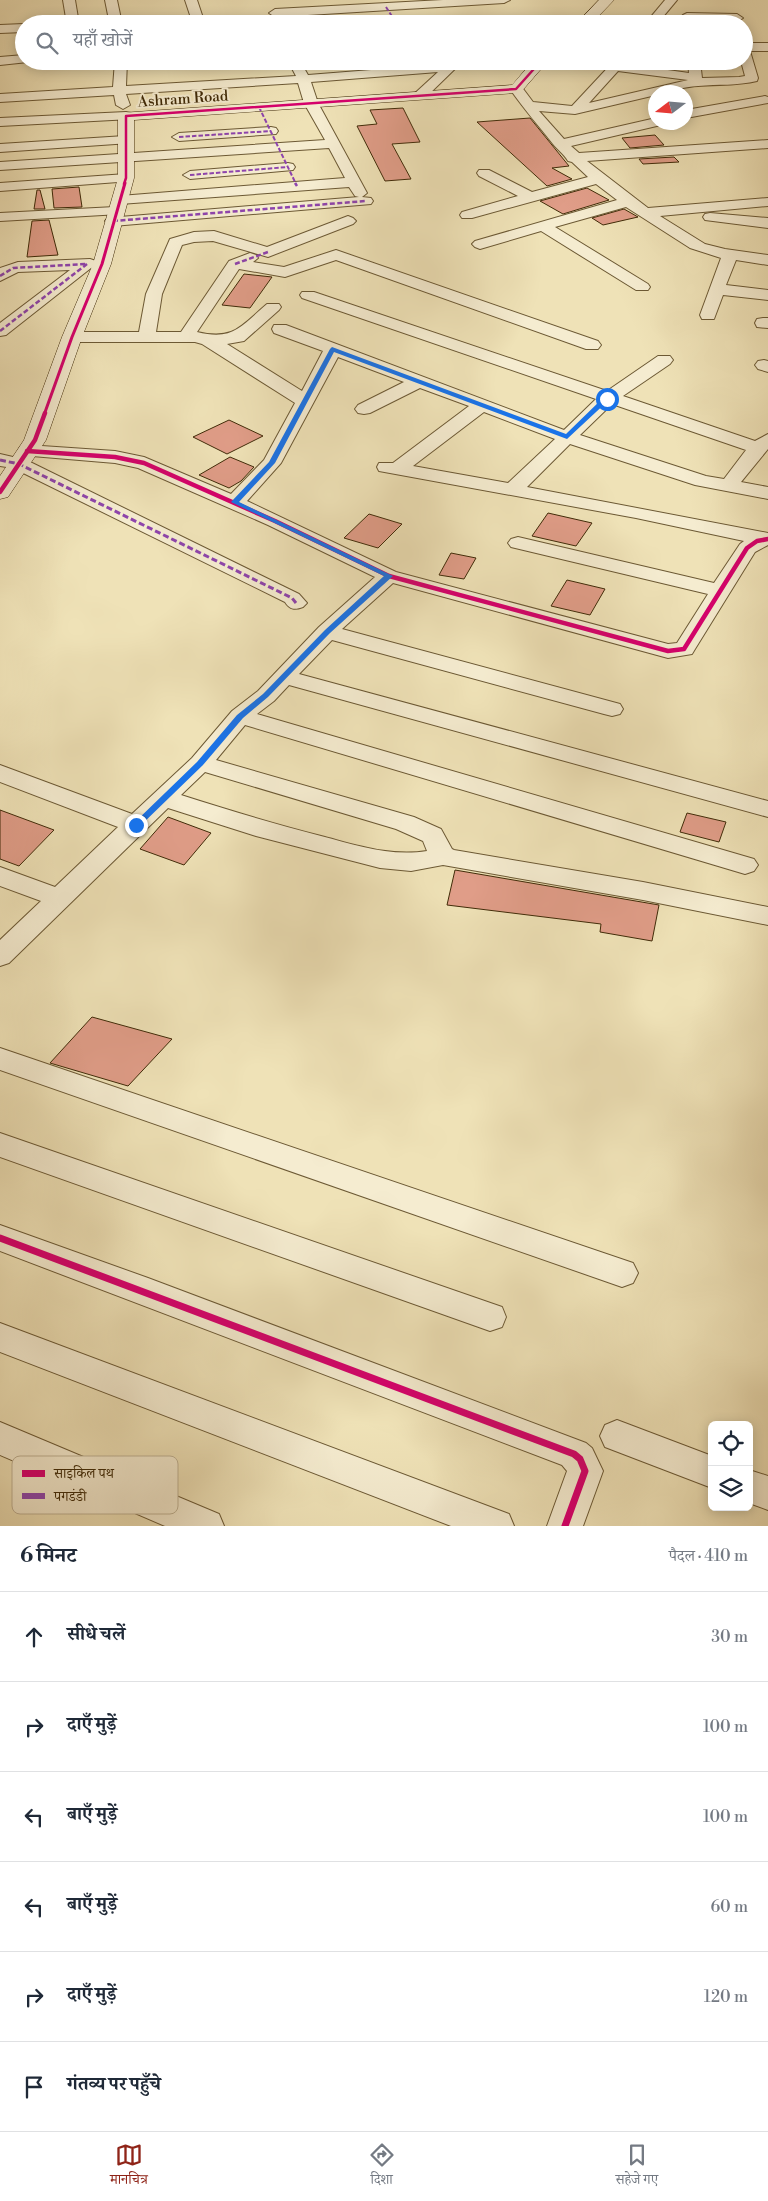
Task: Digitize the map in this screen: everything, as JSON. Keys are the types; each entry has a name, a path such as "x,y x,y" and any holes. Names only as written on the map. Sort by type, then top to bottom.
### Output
{"street":[{"path":"68,0 71,15"},
{"path":"112,0 115,15"},
{"path":"191,0 196,15"},
{"path":"269,0 275,15"},
{"path":"293,15 355,4 386,7 434,2 504,0"},
{"path":"577,15 591,0"},
{"path":"592,15 607,0"},
{"path":"658,15 671,0"},
{"path":"386,7 391,15"},
{"path":"0,29 15,28"},
{"path":"753,47 768,47"},
{"path":"0,60 15,59"},
{"path":"0,122 127,116 119,91 120,70"},
{"path":"0,217 116,211 177,216 369,204 353,182 311,103 299,70"},
{"path":"0,98 278,81 389,70"},
{"path":"420,95 447,70"},
{"path":"533,70 516,89 560,144 597,179 627,202 699,246 730,255 768,260"},
{"path":"575,110 612,70"},
{"path":"649,70 695,79 739,81 752,78"},
{"path":"665,73 668,70"},
{"path":"694,70 695,79"},
{"path":"693,113 766,104 750,70"},
{"path":"528,106 575,110 695,79"},
{"name":"Ashram Road","path":"0,492 15,459 35,440 72,337 94,264 116,211 126,178 125,140 127,116 516,89"},
{"path":"259,107 297,186"},
{"path":"172,112 196,194"},
{"path":"560,144 648,124"},
{"path":"179,137 270,131"},
{"path":"0,148 125,140"},
{"path":"0,166 333,144"},
{"path":"573,158 768,144"},
{"path":"190,174 288,167"},
{"path":"484,173 530,197"},
{"path":"0,187 126,178"},
{"path":"467,215 597,179"},
{"path":"116,211 196,194 353,182"},
{"path":"480,244 627,202"},
{"path":"645,213 768,202"},
{"path":"676,210 700,215 768,223"},
{"path":"147,337 154,294 175,242 177,216"},
{"path":"186,337 235,264 348,221"},
{"path":"543,226 642,287"},
{"path":"175,242 194,237 214,236 268,252"},
{"path":"235,264 285,272 336,255 592,345"},
{"path":"708,315 730,255"},
{"path":"0,276 13,268 94,264"},
{"path":"0,332 94,264"},
{"path":"717,289 768,295"},
{"path":"308,295 607,399 762,444 728,487"},
{"path":"212,342 238,337 273,306"},
{"path":"280,329 567,437 702,481 768,493"},
{"path":"72,337 195,337 212,342 304,401"},
{"path":"235,502 272,463 332,349"},
{"path":"513,490 607,399 664,360"},
{"path":"364,409 419,380"},
{"path":"482,405 392,468 636,512 766,539"},
{"path":"15,459 130,459 144,463 235,502 389,576 668,651 684,649 747,548 757,540 766,539"},
{"path":"15,459 284,594 296,602"},
{"path":"518,543 720,591"},
{"path":"0,956 200,763 240,716 266,696 282,677 328,632 389,576"},
{"path":"328,632 612,709"},
{"path":"282,677 768,809"},
{"path":"240,716 744,865"},
{"path":"200,763 405,822 432,835 439,852 445,856"},
{"path":"0,773 136,825"},
{"path":"164,798 265,830 380,860 411,862 445,856 768,916"},
{"path":"0,876 60,899"},
{"path":"0,1059 622,1273"},
{"path":"0,1144 490,1317"},
{"path":"0,1238 574,1454 580,1459 585,1471 565,1526"},
{"path":"0,1337 496,1526"},
{"path":"617,1436 708,1470"},
{"path":"0,1438 42,1456"},
{"path":"753,1487 768,1493"},
{"path":"178,1514 206,1526"}],"building":[{"path":"403,108 420,142 392,144 411,179 385,181 357,126 377,124 370,110"},
{"path":"530,118 569,166 552,168 572,179 547,186 477,122"},
{"path":"655,135 664,145 630,148 622,138"},
{"path":"674,157 679,162 643,164 639,159"},
{"path":"79,187 82,207 54,208 52,189"},
{"path":"587,188 609,200 563,214 540,201"},
{"path":"37,190 40,190 45,209 34,209"},
{"path":"624,209 638,217 603,225 592,218"},
{"path":"49,220 58,255 27,257 32,221"},
{"path":"244,274 272,277 250,308 222,305"},
{"path":"229,420 263,436 227,454 193,437"},
{"path":"230,457 254,467 241,481 229,488 199,475"},
{"path":"548,513 592,523 576,546 532,536"},
{"path":"369,514 402,524 378,548 344,538"},
{"path":"451,553 476,558 464,579 439,575"},
{"path":"567,580 605,589 590,615 551,606"},
{"path":"0,810 54,830 19,866 0,859"},
{"path":"687,813 726,822 719,842 680,832"},
{"path":"168,817 211,833 184,865 140,849"},
{"path":"455,870 659,905 652,941 600,932 601,924 447,905"},
{"path":"92,1017 172,1039 128,1086 50,1063"}],"marked path":[{"path":"386,7 391,15"},
{"path":"259,107 297,186"},
{"path":"179,137 271,131"},
{"path":"190,175 288,167"},
{"path":"113,221 366,201"},
{"path":"235,264 268,252"},
{"path":"0,276 13,268 87,264"},
{"path":"0,331 87,264"},
{"path":"0,460 19,464 292,598 296,603"}],"cycle path":[{"path":"0,492 35,440 72,337 102,264 126,178 126,116 516,89 533,70"},
{"path":"27,451 115,457 144,463 275,521 389,576 668,651 684,649 747,548 757,541 768,539"},
{"path":"0,1238 574,1454 580,1459 585,1471 565,1526"}],"route":[{"path":"136,825 200,763 240,716 266,696 282,677 328,632 389,576 235,502 272,463 332,349 406,375 567,437 607,399"}]}
